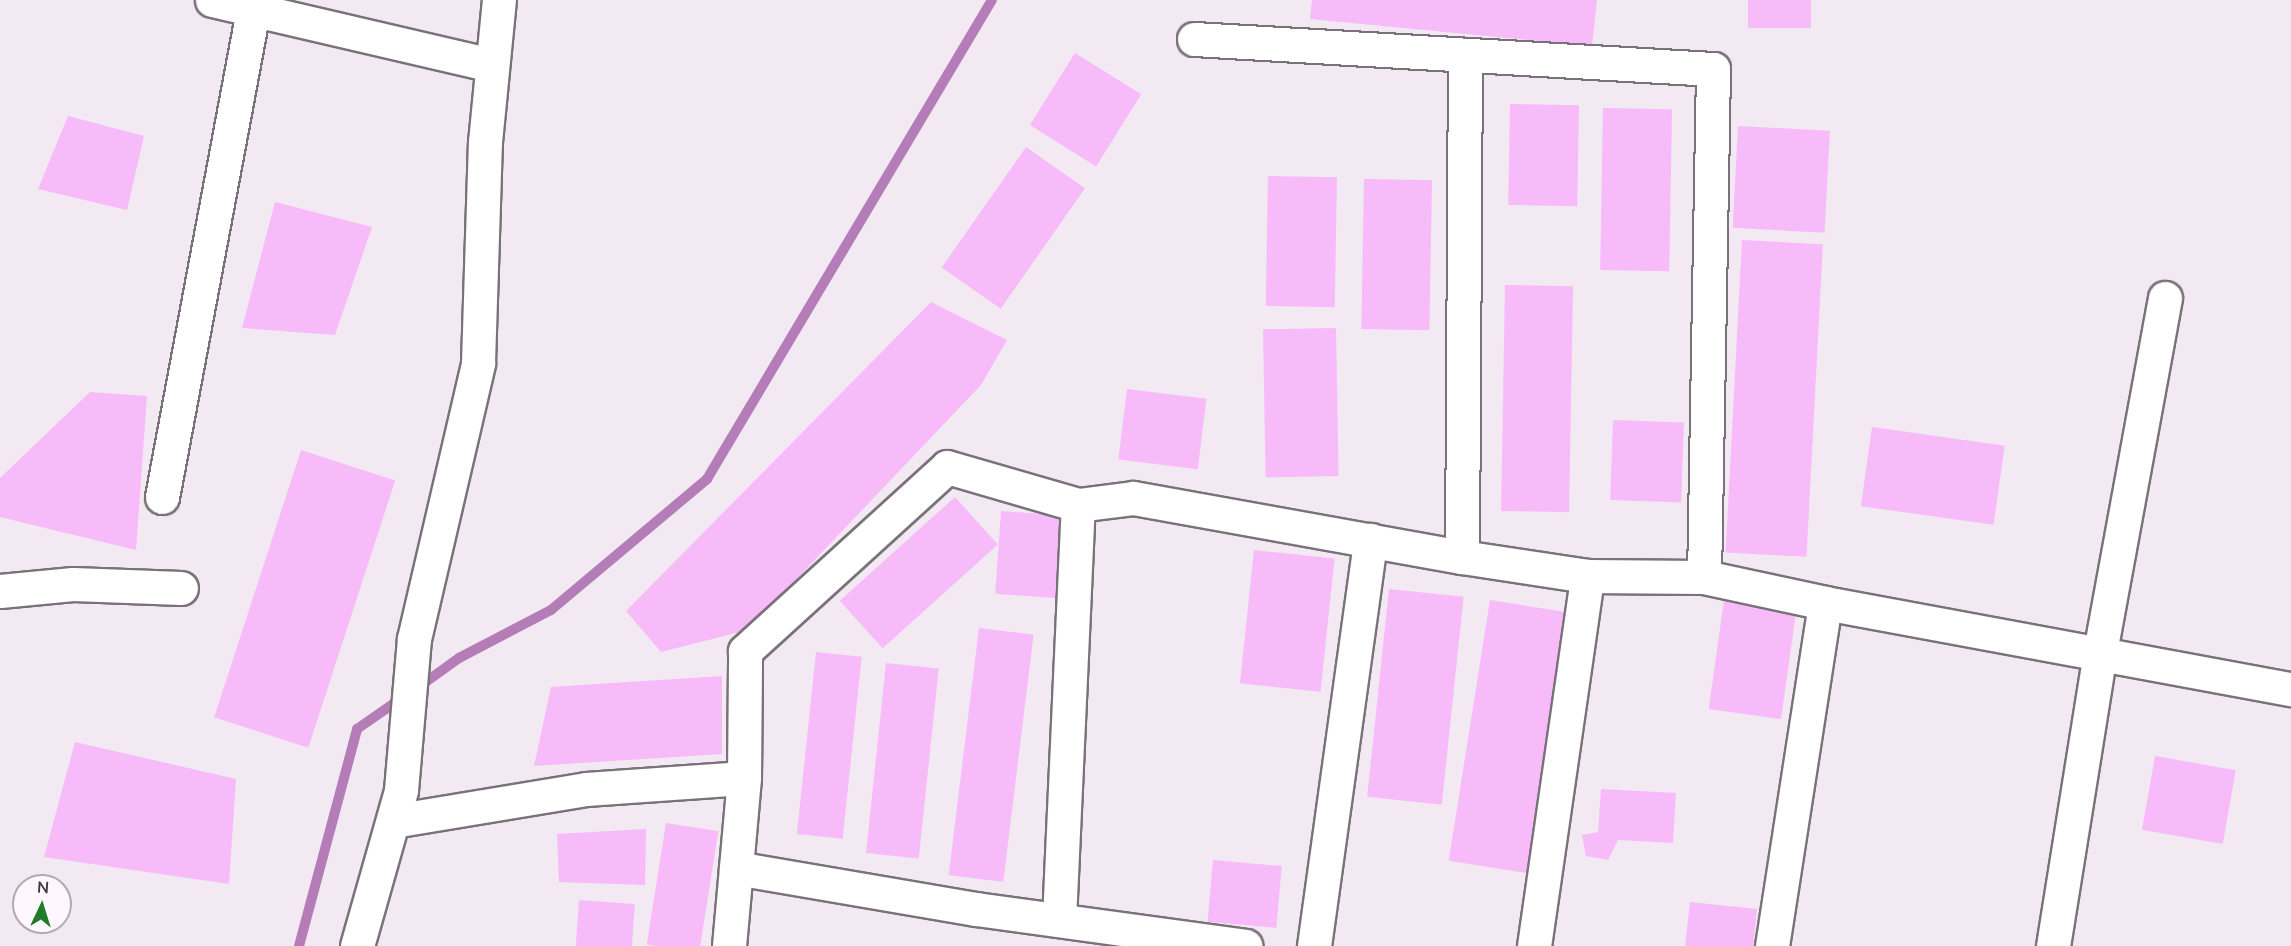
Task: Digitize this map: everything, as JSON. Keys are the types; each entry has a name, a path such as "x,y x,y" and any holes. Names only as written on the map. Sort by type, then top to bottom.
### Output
{"street":[{"path":"212,0 492,65"},
{"path":"357,946 401,790 414,639 478,363 485,142 499,0"},
{"path":"162,497 253,10"},
{"path":"1194,39 1713,69 1704,577"},
{"path":"1462,557 1466,55"},
{"path":"2053,946 2100,652 2165,298"},
{"path":"729,946 744,778 745,651 947,467 1078,505 1133,498 1462,557 1587,576 1704,577 1825,603 2291,689"},
{"path":"1059,920 1078,505"},
{"path":"1314,946 1370,540"},
{"path":"1534,946 1587,576"},
{"path":"0,591 73,584 181,588"},
{"path":"1772,946 1825,603"},
{"path":"393,821 586,789 744,778"},
{"path":"736,868 1059,920 1245,946"}],"building":[{"path":"1312,0 1597,0 1592,46 1310,19"},
{"path":"1748,0 1811,0 1811,28 1748,28"},
{"path":"1075,53 1141,94 1096,166 1030,125"},
{"path":"1510,104 1579,105 1577,206 1508,205"},
{"path":"1603,108 1672,109 1669,271 1600,270"},
{"path":"68,116 144,136 127,210 38,189"},
{"path":"1738,126 1830,131 1825,233 1733,228"},
{"path":"1026,147 1085,188 1001,309 942,267"},
{"path":"1268,176 1337,177 1335,307 1266,306"},
{"path":"1364,179 1432,180 1429,330 1361,329"},
{"path":"275,202 372,227 335,335 242,328"},
{"path":"1742,240 1823,244 1807,557 1726,553"},
{"path":"1505,285 1573,286 1569,512 1501,511"},
{"path":"931,302 1007,340 981,385 748,630 661,652 626,611"},
{"path":"1336,328 1339,476 1266,477 1263,329"},
{"path":"1127,389 1206,399 1198,469 1118,459"},
{"path":"90,392 147,396 136,550 0,517 0,478"},
{"path":"1613,420 1684,422 1681,502 1610,500"},
{"path":"1872,427 2005,446 1994,525 1861,506"},
{"path":"301,450 395,481 308,748 214,717"},
{"path":"955,497 998,545 883,648 840,601"},
{"path":"1001,511 1064,515 1058,598 995,594"},
{"path":"1254,550 1335,558 1321,692 1240,683"},
{"path":"1389,589 1464,597 1442,805 1367,797"},
{"path":"1490,600 1569,613 1528,873 1449,861"},
{"path":"1724,600 1796,610 1781,719 1709,709"},
{"path":"979,628 1034,635 1003,882 949,875"},
{"path":"816,652 862,657 843,839 797,834"},
{"path":"886,663 939,669 919,858 866,853"},
{"path":"722,676 722,754 534,766 551,687"},
{"path":"75,742 236,779 229,884 44,857"},
{"path":"2155,756 2236,770 2223,844 2142,830"},
{"path":"1601,789 1676,793 1673,843 1618,840 1608,860 1586,856 1582,835 1598,832"},
{"path":"666,823 718,831 700,946 647,944"},
{"path":"646,829 645,885 559,882 557,834"},
{"path":"1213,860 1282,866 1276,928 1208,922"},
{"path":"579,900 635,904 632,946 576,946"},
{"path":"1690,902 1757,909 1753,946 1685,946"}],"waterway":[{"path":"416,689 459,658 551,610 707,479 992,0"},
{"path":"299,946 357,729 403,697"}]}
